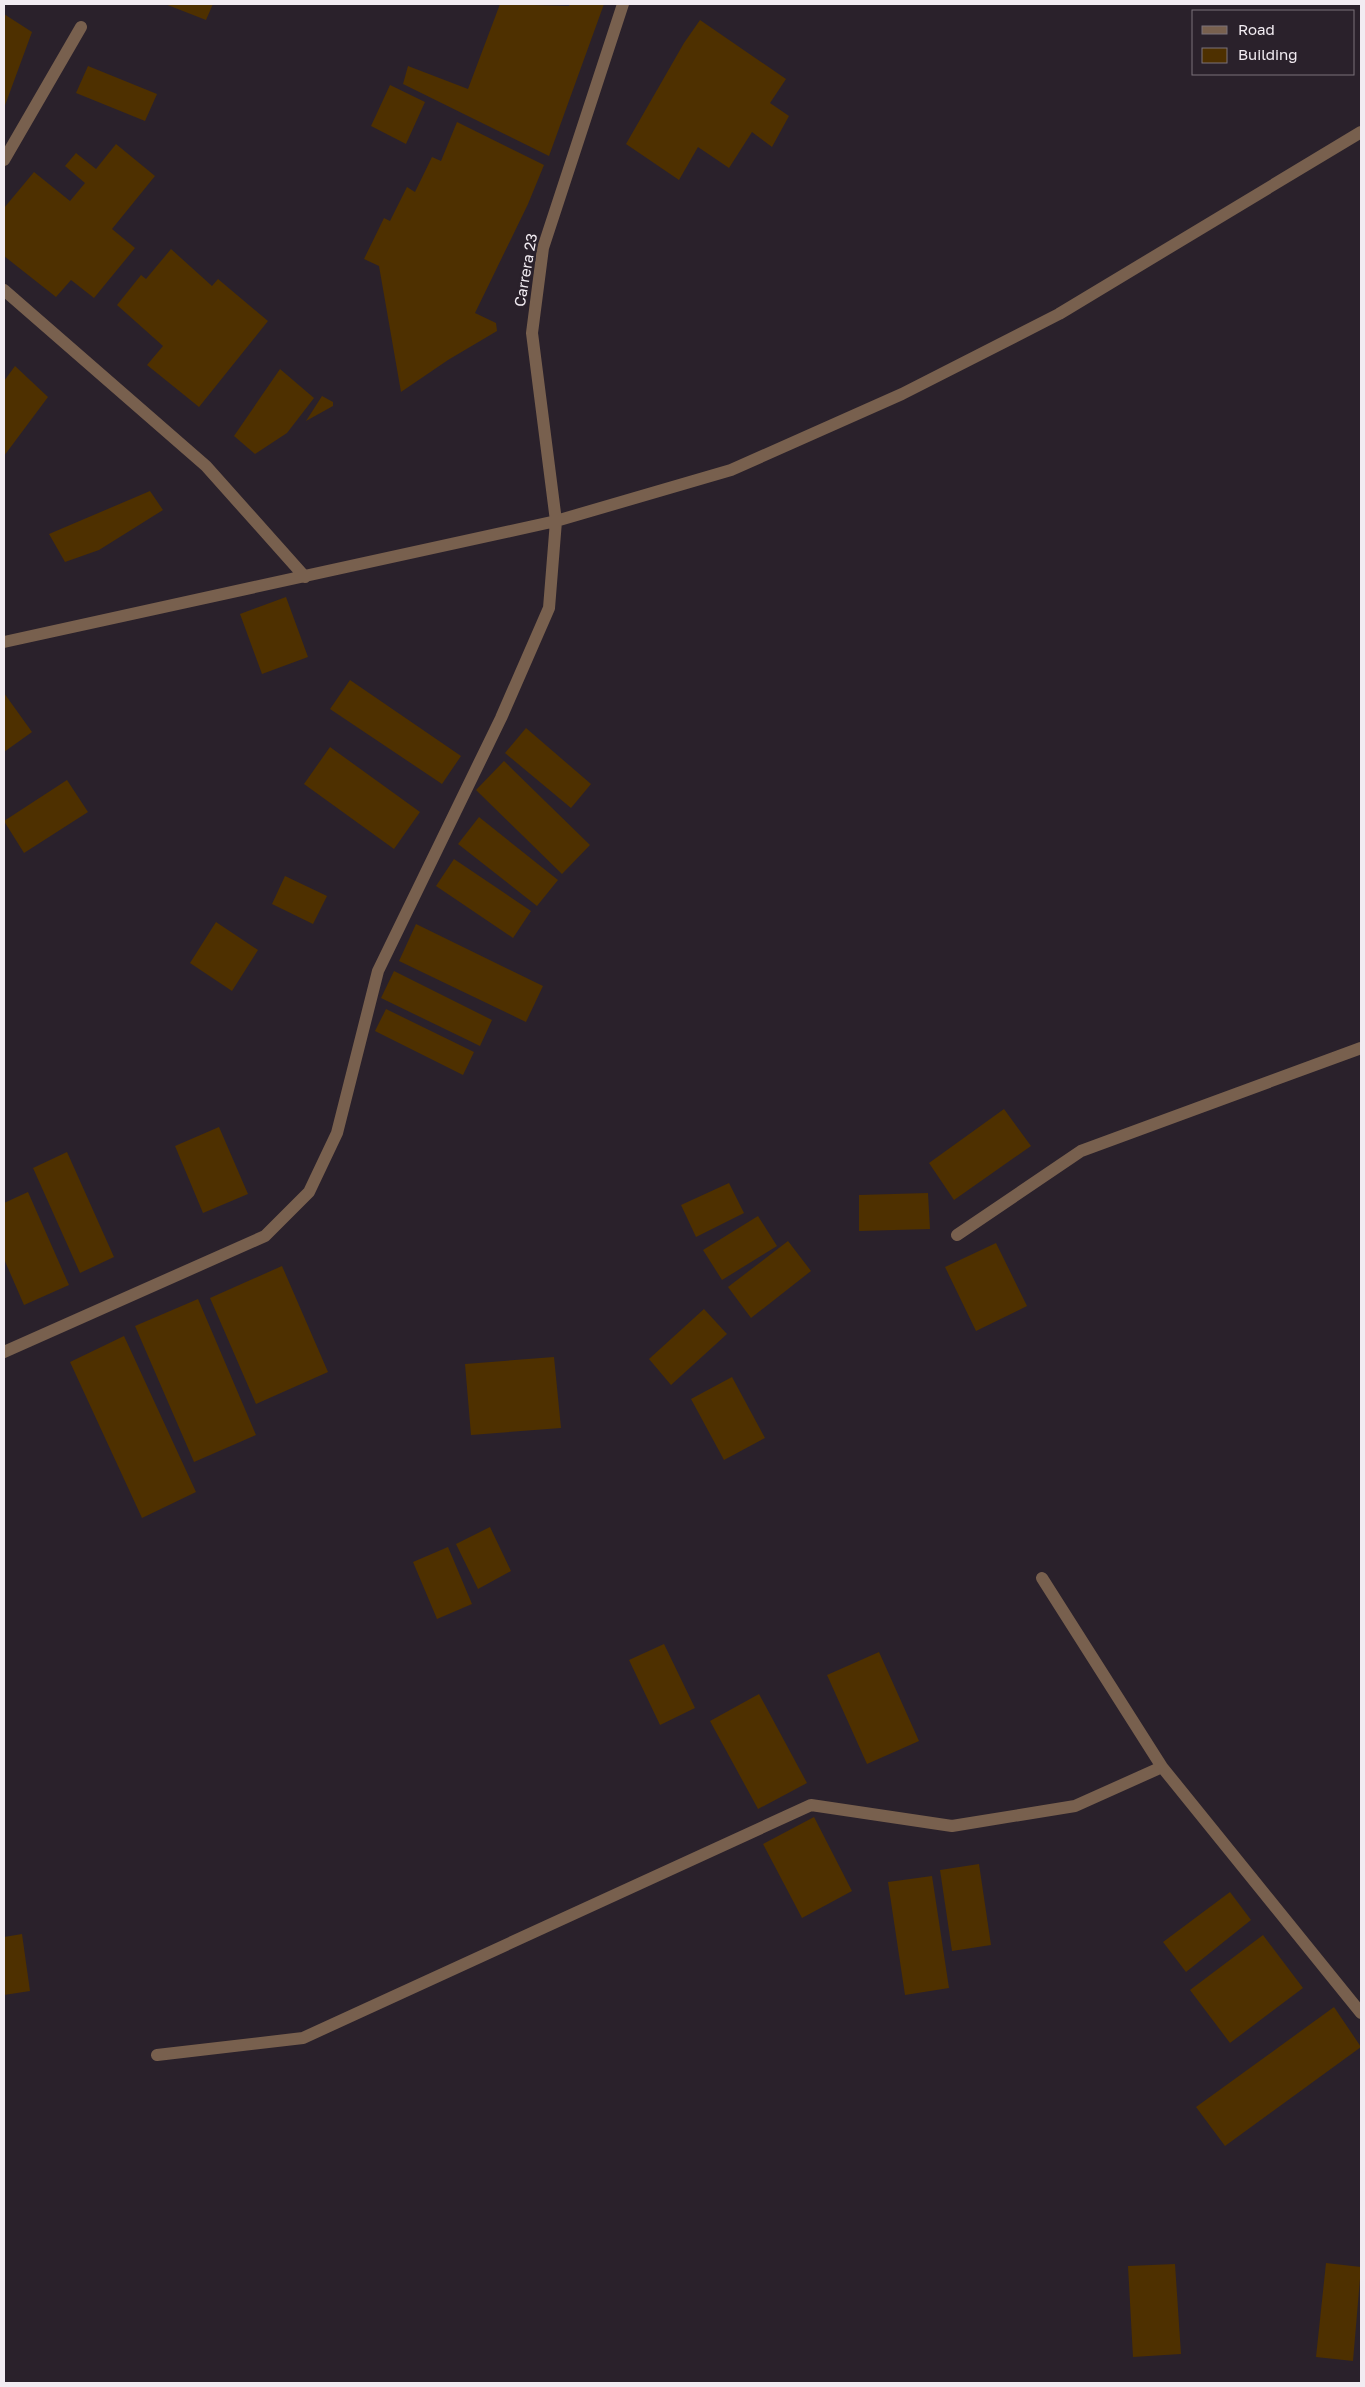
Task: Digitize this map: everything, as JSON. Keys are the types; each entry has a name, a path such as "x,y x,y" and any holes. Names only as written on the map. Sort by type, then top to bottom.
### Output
{"street":[{"name":"Carrera 23","path":"4,1352 265,1236 309,1192 337,1133 378,971 501,718 549,608 556,522 532,332 543,248 623,4"},
{"path":"4,160 81,27"},
{"path":"4,642 556,522 731,470 902,394 1059,314 1361,132"},
{"path":"4,290 206,466 305,577"},
{"path":"957,1235 1081,1152 1361,1048"},
{"path":"1042,1578 1162,1767 1361,2012"},
{"path":"157,2056 303,2038 810,1805 952,1826 1074,1806 1162,1767"}],"building":[{"path":"165,4 213,4 206,20"},
{"path":"500,4 569,6 570,4 604,4 549,156 403,84 408,66 468,89"},
{"path":"4,14 32,32 4,108"},
{"path":"700,20 786,79 770,103 789,116 772,147 752,132 729,168 698,147 679,180 626,144 684,43"},
{"path":"88,66 157,94 145,121 76,93"},
{"path":"390,85 425,102 406,144 371,126"},
{"path":"457,122 544,165 528,204 475,313 496,323 497,331 448,360 401,392 379,266 364,259 384,218 390,221 407,187 415,192 432,157 441,161"},
{"path":"116,144 155,176 112,229 135,248 94,298 71,280 56,297 4,256 4,208 34,172 70,201 85,183 65,166 76,153 96,169"},
{"path":"171,249 212,286 218,279 268,321 199,407 147,365 163,346 117,305 141,275 146,279"},
{"path":"15,366 48,397 4,456 4,381"},
{"path":"280,369 314,398 287,433 255,454 234,436"},
{"path":"322,396 333,402 333,406 306,421"},
{"path":"150,491 163,510 99,550 65,562 49,534"},
{"path":"286,597 308,657 262,674 240,614"},
{"path":"350,680 461,756 442,784 330,709"},
{"path":"4,693 32,732 4,752"},
{"path":"526,728 591,784 571,808 505,753"},
{"path":"330,747 420,812 394,849 304,784"},
{"path":"504,761 590,845 562,874 476,790"},
{"path":"67,780 88,812 24,853 4,821"},
{"path":"479,817 558,880 537,906 458,844"},
{"path":"454,859 531,911 513,938 436,886"},
{"path":"285,876 327,896 313,924 272,904"},
{"path":"216,922 258,950 232,991 190,963"},
{"path":"416,924 543,986 526,1022 399,961"},
{"path":"394,971 492,1020 480,1046 381,998"},
{"path":"386,1009 474,1052 463,1075 375,1031"},
{"path":"1004,1109 1031,1146 954,1200 929,1163"},
{"path":"219,1127 248,1194 203,1213 175,1146"},
{"path":"67,1152 114,1257 80,1273 33,1168"},
{"path":"729,1183 744,1213 696,1237 681,1205"},
{"path":"28,1192 69,1285 24,1305 4,1259 4,1203"},
{"path":"928,1193 930,1229 859,1231 859,1195"},
{"path":"758,1216 777,1246 722,1280 703,1250"},
{"path":"788,1241 811,1271 751,1318 728,1287"},
{"path":"996,1243 1027,1306 976,1331 945,1267"},
{"path":"282,1266 328,1372 256,1404 210,1298"},
{"path":"198,1299 256,1435 194,1462 135,1326"},
{"path":"704,1309 727,1334 671,1385 649,1359"},
{"path":"124,1336 196,1492 142,1518 70,1362"},
{"path":"554,1357 561,1428 471,1435 465,1364"},
{"path":"732,1377 765,1438 724,1460 691,1399"},
{"path":"490,1527 511,1571 478,1589 456,1544"},
{"path":"448,1547 472,1604 437,1619 413,1562"},
{"path":"664,1644 695,1708 660,1725 629,1660"},
{"path":"879,1652 919,1741 867,1764 827,1675"},
{"path":"759,1694 807,1783 758,1809 710,1721"},
{"path":"814,1817 852,1891 802,1918 763,1844"},
{"path":"979,1864 991,1945 952,1951 940,1870"},
{"path":"932,1876 949,1988 905,1995 888,1882"},
{"path":"1230,1892 1251,1920 1186,1972 1163,1942"},
{"path":"22,1934 30,1991 4,1995 4,1937"},
{"path":"1263,1935 1303,1988 1230,2043 1190,1990"},
{"path":"1334,2007 1361,2047 1225,2146 1196,2107"},
{"path":"1326,2263 1361,2267 1353,2361 1316,2357"},
{"path":"1175,2264 1181,2354 1133,2357 1128,2266"}]}
